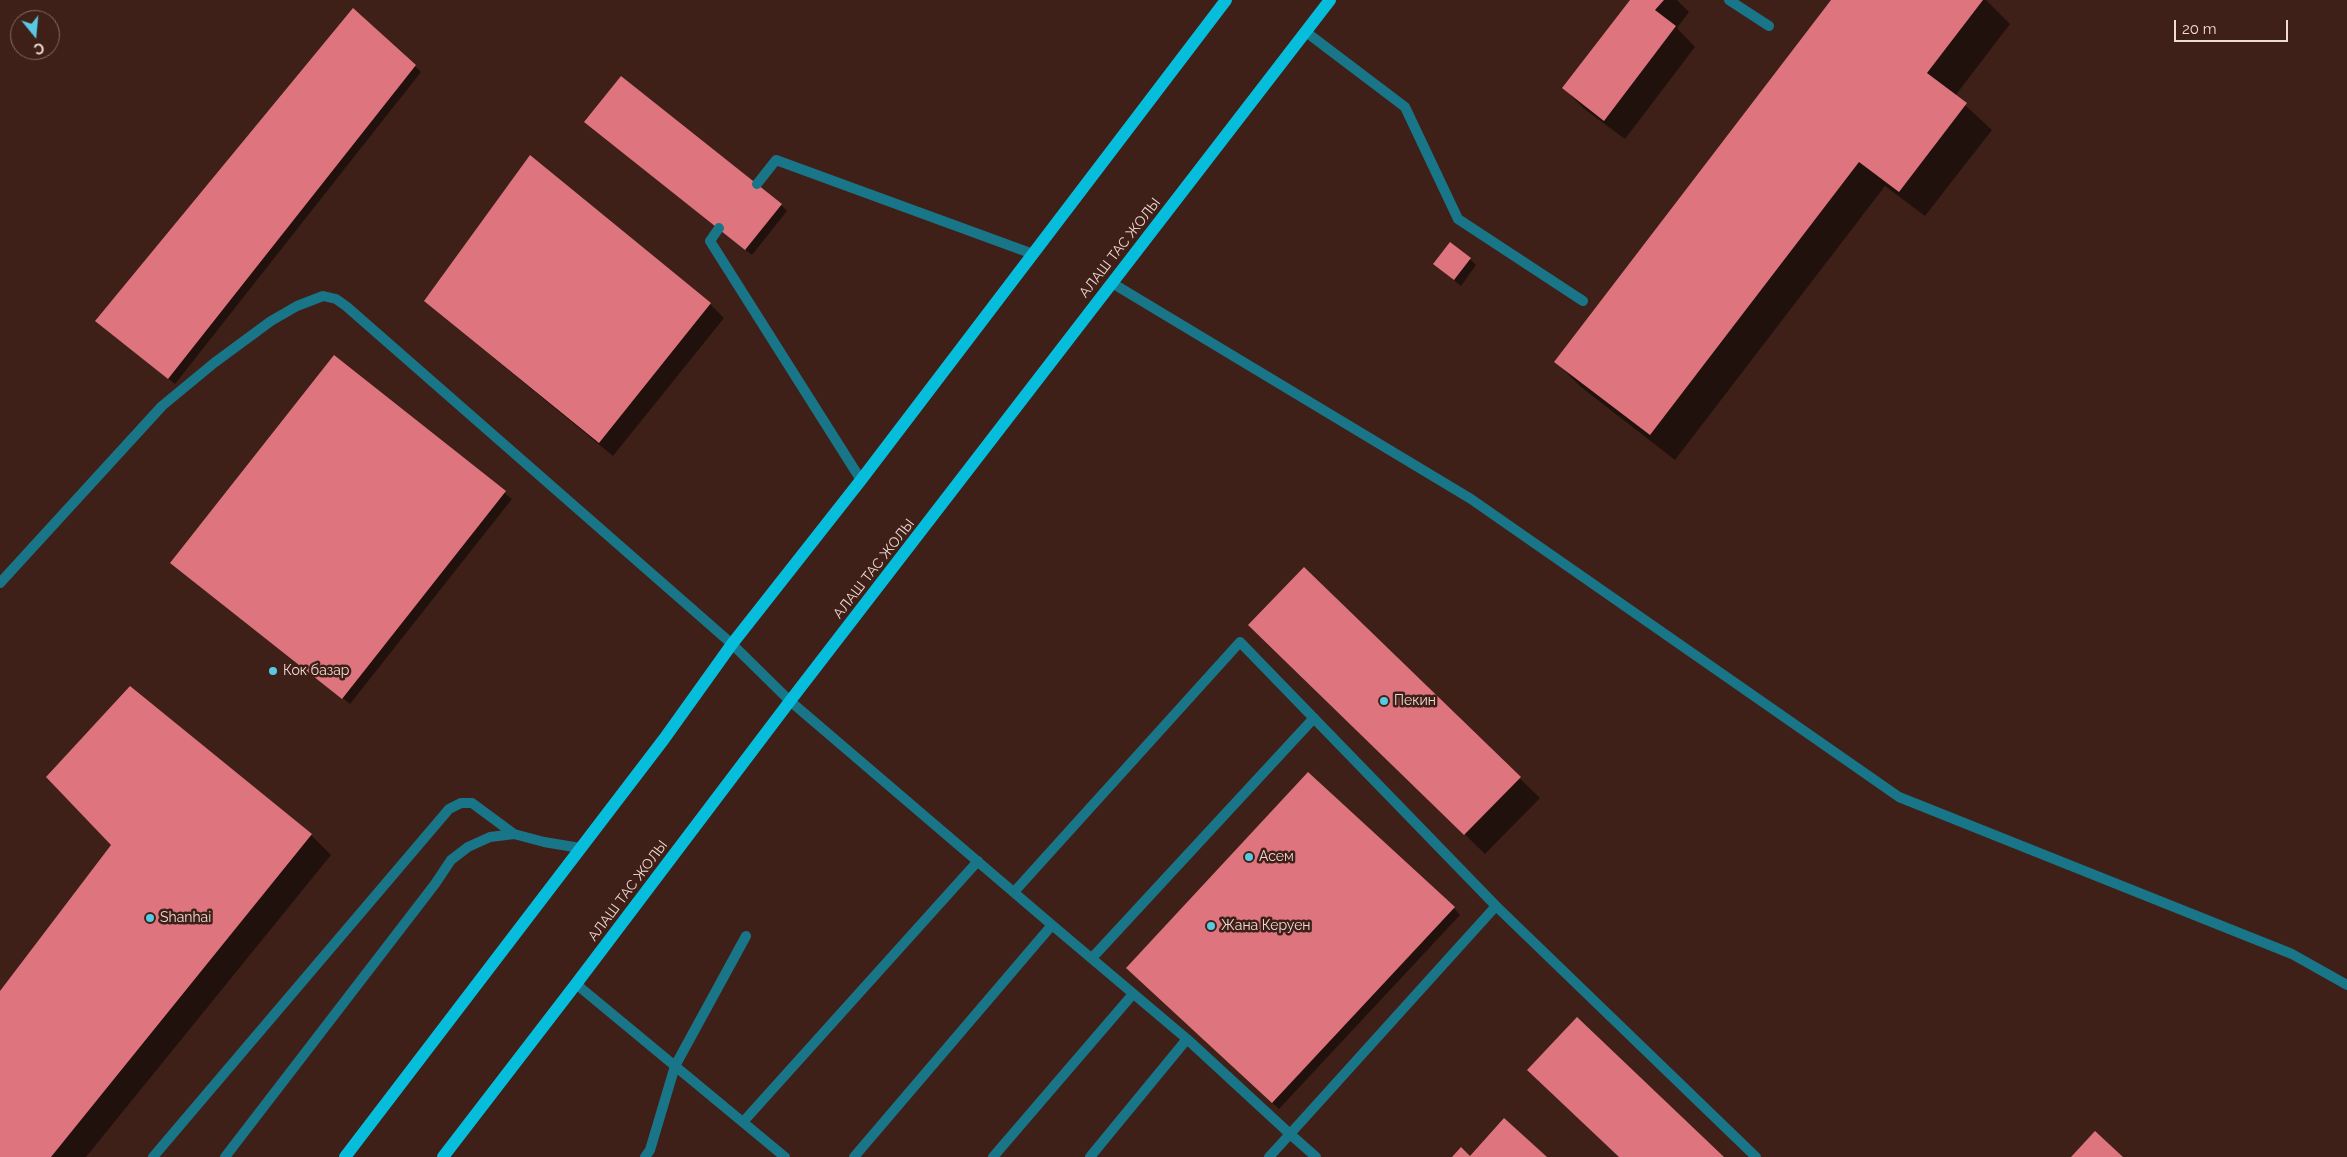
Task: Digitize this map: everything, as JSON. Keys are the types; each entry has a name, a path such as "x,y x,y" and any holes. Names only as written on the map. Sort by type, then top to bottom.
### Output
{"main road":[{"path":"345,1157 580,848 732,644 861,480 1226,0"},
{"name":"АЛАШ ТАС ЖОЛЫ","path":"443,1157 790,701 1330,0"}],"lane":[{"path":"1729,0 1769,26"},
{"path":"1306,32 1405,107 1458,219 1583,301"},
{"path":"757,184 776,160 1033,254"},
{"path":"719,228 710,241 861,480"},
{"path":"1112,283 1471,499 1899,797 2292,954 2347,985"},
{"path":"0,583 162,406 214,363 271,321 297,306 323,296 336,299 732,644 790,701 1188,1039 1316,1157"},
{"path":"1014,892 1240,642 1496,906 1756,1157"},
{"path":"1092,958 1314,718"},
{"path":"153,1157 449,809 461,803 472,803 514,834 544,842 580,848"},
{"path":"226,1157 435,884 451,860 468,847 490,837 514,834"},
{"path":"742,1122 978,861"},
{"path":"1269,1157 1496,906"},
{"path":"854,1157 1052,924"},
{"path":"645,1157 650,1150 675,1066 746,936"},
{"path":"576,984 785,1157"},
{"path":"993,1157 1133,994"},
{"path":"1090,1157 1188,1039"}],"building":[{"path":"1630,0 1664,0 1655,10 1676,26 1604,121 1562,88"},
{"path":"1831,0 1983,0 1927,73 1967,103 1899,192 1859,162 1650,435 1554,362"},
{"path":"353,8 416,65 168,379 95,321"},
{"path":"621,76 782,204 745,250 584,122"},
{"path":"530,155 711,303 599,443 424,301"},
{"path":"1450,242 1471,258 1454,280 1433,264"},
{"path":"334,355 506,491 342,699 170,563"},
{"name":"Пекин","path":"1304,567 1521,777 1464,835 1248,625"},
{"name":"Shanhai","path":"130,686 312,834 51,1157 0,1157 0,991 111,845 46,777"},
{"path":"1308,772 1455,907 1272,1103 1126,968"},
{"path":"1577,1017 1724,1157 1619,1157 1527,1070"},
{"path":"1504,1118 1547,1157 1452,1157 1461,1147 1470,1156"},
{"path":"2095,1131 2123,1157 2071,1157"}],"place":[{"name":"Кок базар","path":"273,671"},
{"name":"Пекин","path":"1384,701"},
{"name":"Асем","path":"1249,857"},
{"name":"Shanhai","path":"150,918"},
{"name":"Жана Керуен","path":"1211,926"}]}
